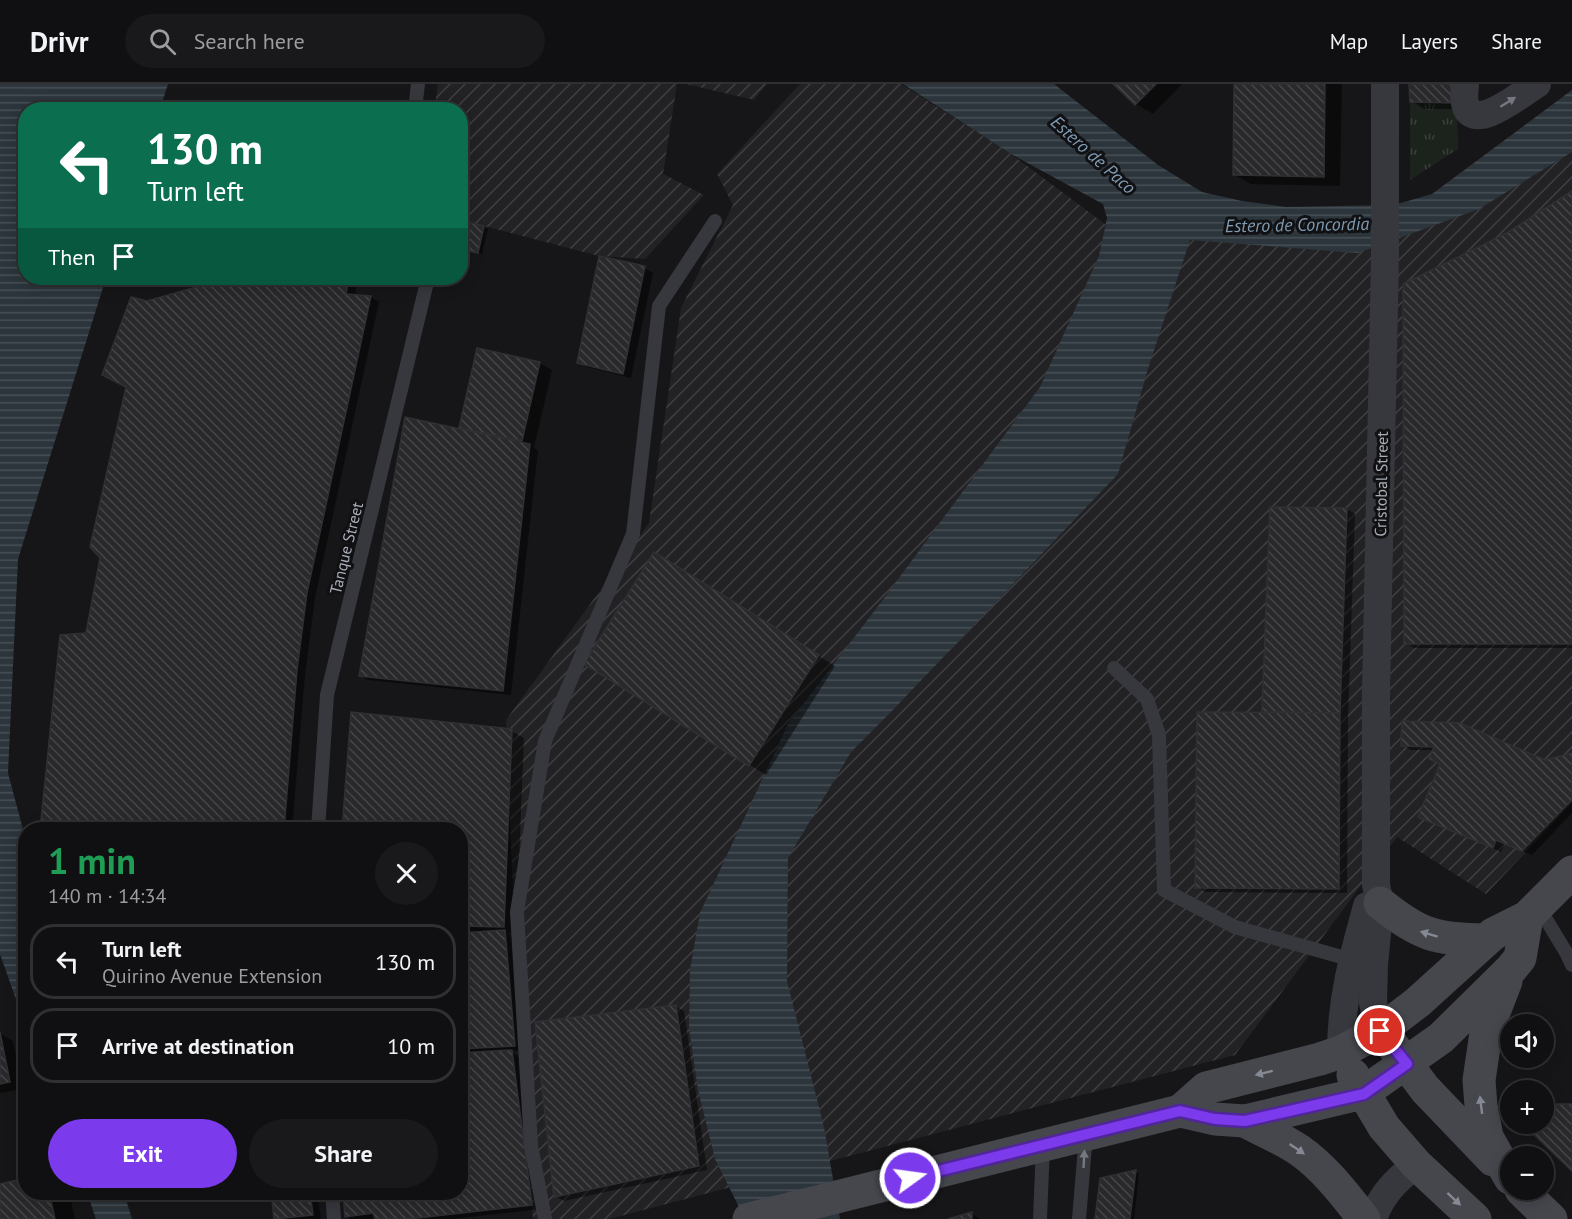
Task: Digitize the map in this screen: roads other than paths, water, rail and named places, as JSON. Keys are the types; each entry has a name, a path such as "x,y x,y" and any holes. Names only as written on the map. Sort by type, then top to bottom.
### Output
{"main road":[{"path":"1180,1111 1206,1088 1320,1059 1341,1052 1380,1031 1418,1002 1493,934 1533,911 1572,872"},
{"path":"1378,894 1402,921 1423,933 1450,940 1486,940"},
{"path":"749,1219 1180,1111 1215,1119 1245,1121 1364,1094 1441,1038 1511,969 1520,958 1533,911"},
{"path":"1500,1160 1487,1137 1479,1080 1486,1033 1511,969"},
{"path":"1380,1031 1425,1089 1500,1168"},
{"path":"1341,1052 1384,1127 1416,1164 1475,1219"},
{"path":"1245,1121 1288,1143 1310,1158 1331,1179 1364,1219"},
{"path":"1531,1200 1551,1219"}],"street":[{"name":"Cristobal Street","path":"1341,1052 1343,1006 1363,963 1378,894 1376,691 1386,201 1385,84"},
{"path":"1465,84 1465,103 1469,113 1477,117 1487,116 1537,84"},
{"name":"Cristobal Street","path":"1363,963 1380,1031"},
{"path":"1373,1219 1388,1189 1416,1164"}],"lane":[{"path":"416,102 418,84"},
{"path":"545,1219 531,1145 517,912 545,741 633,534 659,306 715,221"},
{"name":"Tanque Street","path":"319,822 327,695 426,285"},
{"path":"1114,668 1147,699 1159,735 1164,890 1235,927 1363,963"},
{"path":"1533,911 1570,957"},
{"path":"1079,1219 1086,1134"},
{"path":"1040,1219 1043,1145"},
{"path":"333,1200 334,1219"}],"water":[{"path":"0,84 168,84 162,102 18,102 18,285 104,285 18,559 8,773 21,822 18,822 18,1005 0,954"},
{"path":"903,84 1054,84 1158,165 1202,192 1242,201 1286,207 1394,205 1432,194 1572,90 1572,152 1479,209 1358,253 1190,240 1147,372 1118,474 851,752 788,858 787,981 824,1127 840,1219 745,1219 715,1159 698,1090 689,1028 690,970 700,913 788,724 1040,387 1099,256 1107,218 1103,204 1011,154"},
{"path":"89,1200 126,1200 132,1219 96,1219"}],"water label":[{"name":"Estero de Paco","path":"1093,155"},
{"name":"Estero de Concordia","path":"1297,225"}]}
